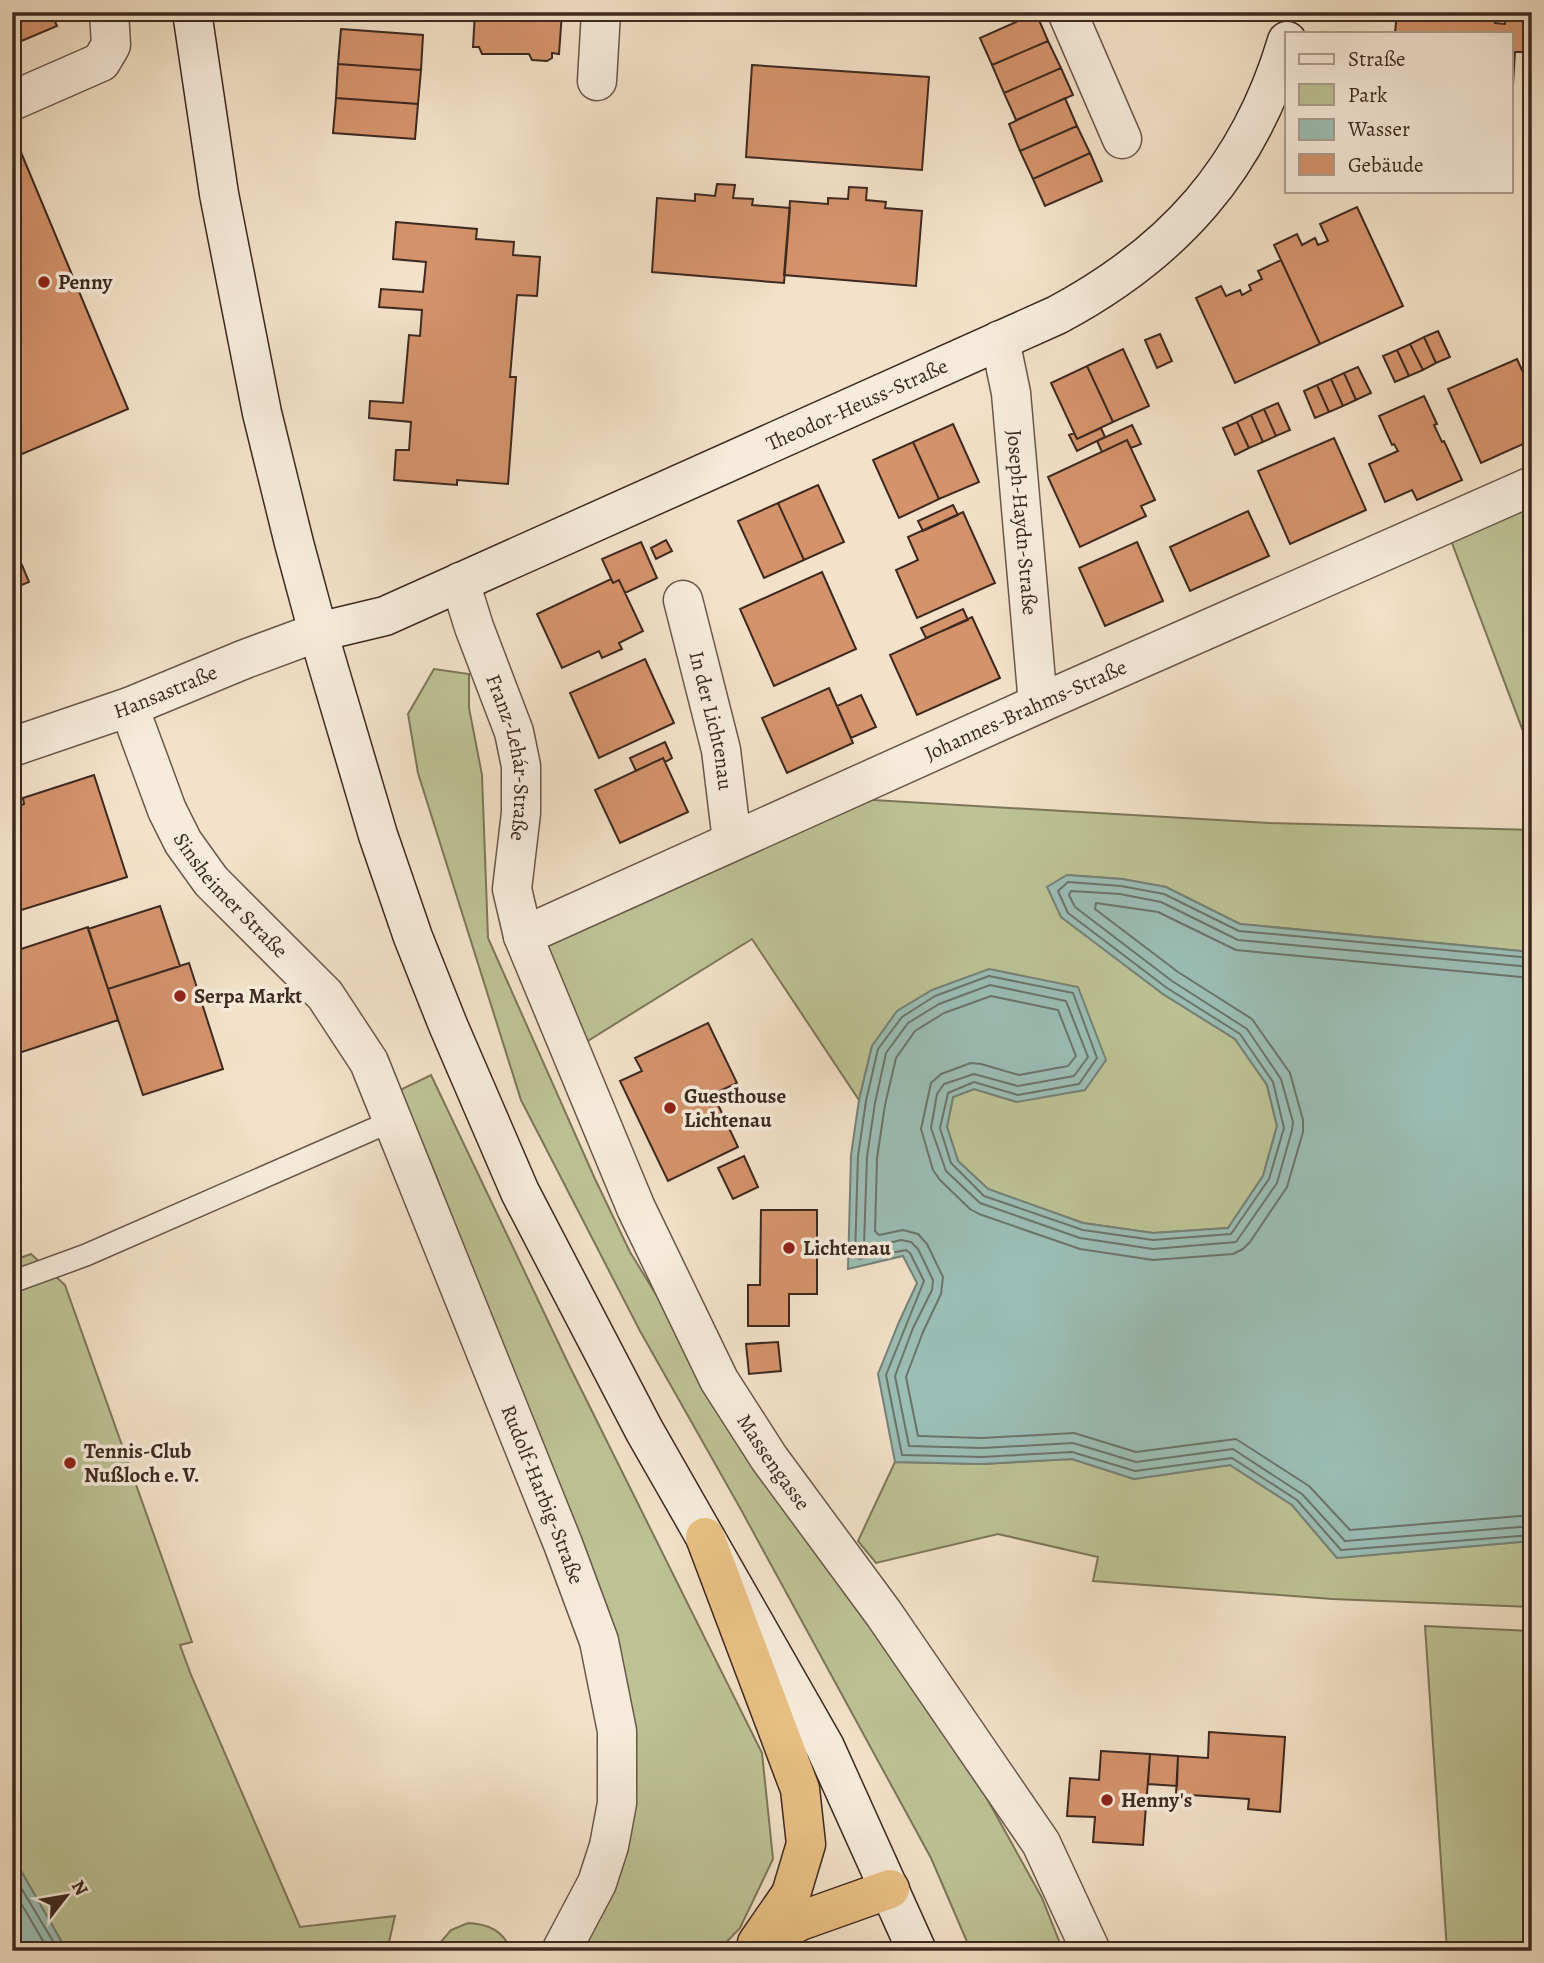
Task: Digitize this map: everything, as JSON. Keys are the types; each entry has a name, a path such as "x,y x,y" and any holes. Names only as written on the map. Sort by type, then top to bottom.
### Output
{"highway":[{"path":"705,1537 800,1789 806,1844 791,1894 752,1947"},
{"path":"752,1947 800,1921 890,1889"}],"street":[{"path":"12,101 93,67 107,55 111,45 109,12"},
{"path":"192,12 219,194 269,439 318,632 412,937 520,1192 644,1430 825,1747 917,1951"},
{"path":"597,81 601,12"},
{"path":"1067,12 1122,139"},
{"path":"1289,32 1294,12"},
{"name":"Theodor-Heuss-Straße","path":"318,632 385,616 1057,315 1100,291 1150,256 1187,220 1216,185 1240,148 1270,88 1285,47"},
{"name":"Joseph-Haydn-Straße","path":"1000,340 1011,393 1038,704"},
{"name":"Johannes-Brahms-Straße","path":"523,936 1038,704 1532,486"},
{"name":"Franz-Lehár-Straße","path":"460,582 514,732 521,766 521,813 512,889 523,936"},
{"name":"In der Lichtenau","path":"683,600 721,750 732,841"},
{"name":"Hansastraße","path":"12,747 129,708 245,659 318,632"},
{"name":"Sinsheimer Straße","path":"129,708 167,810 183,842 211,881 325,995 369,1062"},
{"name":"Massengasse","path":"523,936 636,1208 719,1380 769,1458 884,1614 1041,1843 1091,1951"},
{"name":"Rudolf-Harbig-Straße","path":"369,1062 563,1544 599,1641 617,1731 617,1803 597,1884 561,1951"}],"lane":[{"path":"12,1282 86,1255 394,1120"}],"green space":[{"path":"1532,499 1532,755 1449,535"},
{"path":"434,669 469,674 469,708 482,775 488,938 630,1252 775,1489 985,1795 1042,1898 1063,1951 971,1951 931,1858 640,1331 521,1100 418,773 408,714"},
{"path":"856,799 1270,823 1532,830 1532,952 1240,924 1166,887 1122,879 1067,875 1062,917 1163,994 1235,1039 1267,1085 1277,1126 1263,1176 1228,1228 1153,1233 1083,1223 988,1189 958,1161 947,1127 953,1097 974,1089 1017,1102 872,1046 859,1100 752,939 586,1042 544,947"},
{"path":"431,1075 568,1363 762,1753 773,1859 740,1928 718,1951 581,1951 633,1799 494,1339 437,1178 400,1090"},
{"path":"31,1254 65,1285 192,1642 180,1645 300,1927 395,1916 387,1951 67,1951 21,1871 12,1863 12,1261"},
{"path":"1072,1459 1134,1479 1230,1465 1292,1505 1337,1558 1532,1541 1532,1607 1332,1599 1093,1581 1098,1557 998,1534 876,1563 858,1541 895,1462 982,1464"},
{"path":"1425,1626 1532,1631 1532,1951 1447,1951"},
{"path":"468,1923 495,1930 504,1938 511,1951 433,1951 451,1930"}],"water":[{"path":"1067,875 1122,879 1166,887 1240,924 1532,952 1532,1541 1337,1558 1292,1505 1230,1465 1134,1479 1072,1459 982,1464 895,1462 878,1374 917,1283 903,1256 848,1269 851,1155 859,1100 872,1046 897,1011 932,990 989,969 1078,987 1106,1060 1085,1090 1017,1102 974,1089 953,1097 947,1127 958,1161 988,1189 1083,1223 1153,1233 1228,1228 1263,1176 1277,1126 1267,1085 1235,1039 1163,994 1061,917 1047,887"},
{"path":"12,1863 21,1871 67,1951 12,1951"}],"building":[{"path":"12,12 51,12 57,26 12,45"},
{"path":"51,12 76,12 55,21"},
{"path":"475,12 562,12 559,54 552,53 552,58 547,61 532,60 529,54 482,54 479,47 473,47"},
{"path":"1397,12 1495,12 1495,23 1505,24 1506,12 1532,12 1532,76 1525,76 1526,52 1515,52 1512,84 1512,32 1395,32"},
{"path":"1036,13 1048,41 992,65 980,38"},
{"path":"341,29 423,35 421,70 338,64"},
{"path":"1048,41 1061,68 1004,93 992,65"},
{"path":"338,64 421,70 418,104 336,98"},
{"path":"752,65 929,77 922,170 746,157"},
{"path":"1061,68 1073,95 1016,120 1004,93"},
{"path":"336,98 418,104 415,139 333,133"},
{"path":"1065,98 1077,126 1020,151 1009,124"},
{"path":"1077,126 1090,153 1033,179 1020,151"},
{"name":"Penny","path":"20,150 128,409 15,457 12,450 12,154"},
{"path":"1090,153 1102,181 1045,206 1033,179"},
{"path":"717,184 735,185 733,198 753,199 752,205 790,208 784,283 652,272 657,198 695,201 695,194 715,196"},
{"path":"849,187 867,188 866,200 886,202 885,208 922,211 916,286 784,275 790,201 828,204 828,198 848,199"},
{"path":"1357,207 1403,306 1320,344 1274,245 1297,234 1302,245 1315,238 1318,245 1328,241 1320,224"},
{"path":"396,222 477,229 476,239 514,242 513,255 540,257 537,296 517,295 510,377 516,377 508,484 457,480 457,485 394,480 396,450 409,450 411,422 369,418 370,401 403,403 409,335 420,336 422,310 379,307 381,289 423,292 426,262 393,259"},
{"path":"1281,260 1320,344 1235,383 1196,298 1221,286 1226,296 1240,290 1242,295 1251,290 1249,285 1262,279 1258,271"},
{"path":"1438,331 1450,357 1436,363 1424,337"},
{"path":"1160,334 1172,361 1157,368 1145,340"},
{"path":"1424,337 1436,363 1423,370 1410,344"},
{"path":"1410,344 1423,370 1409,376 1397,350"},
{"path":"1123,349 1149,406 1113,422 1087,366"},
{"path":"1397,350 1409,376 1395,382 1383,356"},
{"path":"1517,359 1532,392 1532,440 1481,463 1448,389"},
{"path":"1087,366 1113,422 1077,439 1051,383"},
{"path":"1358,367 1371,393 1356,400 1344,373"},
{"path":"1344,373 1356,400 1343,406 1331,379"},
{"path":"1331,379 1343,406 1329,412 1317,385"},
{"path":"1317,385 1329,412 1315,418 1304,391"},
{"path":"1424,396 1437,424 1434,425 1462,480 1417,500 1412,490 1385,502 1369,464 1398,451 1394,444 1392,445 1379,416"},
{"path":"1278,403 1290,430 1276,436 1264,409"},
{"path":"1264,409 1276,436 1263,442 1251,415"},
{"path":"1251,415 1263,442 1249,448 1237,422"},
{"path":"1237,422 1249,448 1235,455 1223,428"},
{"path":"953,424 979,482 939,499 913,442"},
{"path":"1132,425 1141,444 1131,448 1127,440 1102,452 1097,441"},
{"path":"1101,428 1105,437 1077,451 1069,435 1074,433 1077,439"},
{"path":"1334,438 1366,510 1290,544 1258,471"},
{"path":"1127,440 1155,500 1141,506 1146,516 1080,547 1048,477"},
{"path":"913,442 939,499 899,518 873,460"},
{"path":"818,485 844,542 804,560 778,503"},
{"path":"778,503 804,560 764,578 738,521"},
{"path":"953,505 958,515 923,531 918,521"},
{"path":"1248,511 1269,556 1190,591 1170,547"},
{"path":"963,512 995,583 917,618 896,570 918,560 908,537"},
{"path":"666,540 672,551 656,559 651,548"},
{"path":"12,541 29,582 12,589"},
{"path":"641,542 657,578 625,593 619,580 613,583 602,559"},
{"path":"1137,542 1163,601 1105,626 1079,568"},
{"path":"822,572 856,649 774,686 740,609"},
{"path":"611,579 613,583 619,580 643,631 619,643 622,649 602,658 599,651 562,668 537,614"},
{"path":"963,609 968,620 926,638 921,628"},
{"path":"972,617 1000,678 917,715 890,655"},
{"path":"645,659 674,723 599,758 570,693"},
{"path":"829,688 853,743 787,773 762,718"},
{"path":"861,695 876,727 851,738 837,706"},
{"path":"665,742 672,758 665,762 663,758 636,771 630,758"},
{"path":"663,758 688,812 620,843 595,790"},
{"path":"94,775 127,877 12,913 12,808 24,804 23,798"},
{"path":"160,906 180,966 108,989 88,929"},
{"path":"88,927 118,1020 16,1054 12,1042 12,952"},
{"path":"189,963 223,1069 143,1095 108,989"},
{"path":"708,1023 737,1083 713,1094 738,1147 668,1181 620,1081 642,1071 635,1058"},
{"path":"744,1156 758,1187 733,1199 718,1168"},
{"name":"Lichtenau","path":"761,1210 817,1210 817,1294 789,1294 789,1326 748,1326 748,1285 760,1285"},
{"path":"778,1342 781,1371 749,1374 746,1344"},
{"path":"1209,1732 1285,1737 1280,1812 1248,1809 1249,1799 1176,1794 1178,1756 1208,1758"},
{"name":"Henny's","path":"1101,1751 1150,1754 1143,1845 1093,1842 1095,1817 1067,1816 1070,1778 1099,1780"},
{"path":"1150,1754 1178,1756 1177,1786 1148,1784"}],"place":[{"name":"Penny","path":"44,282"},
{"name":"Serpa Markt","path":"180,996"},
{"name":"Guesthouse Lichtenau","path":"670,1108"},
{"name":"Lichtenau","path":"789,1248"},
{"name":"Tennis-Club Nußloch e. V.","path":"70,1463"},
{"name":"Henny's","path":"1107,1800"}]}
